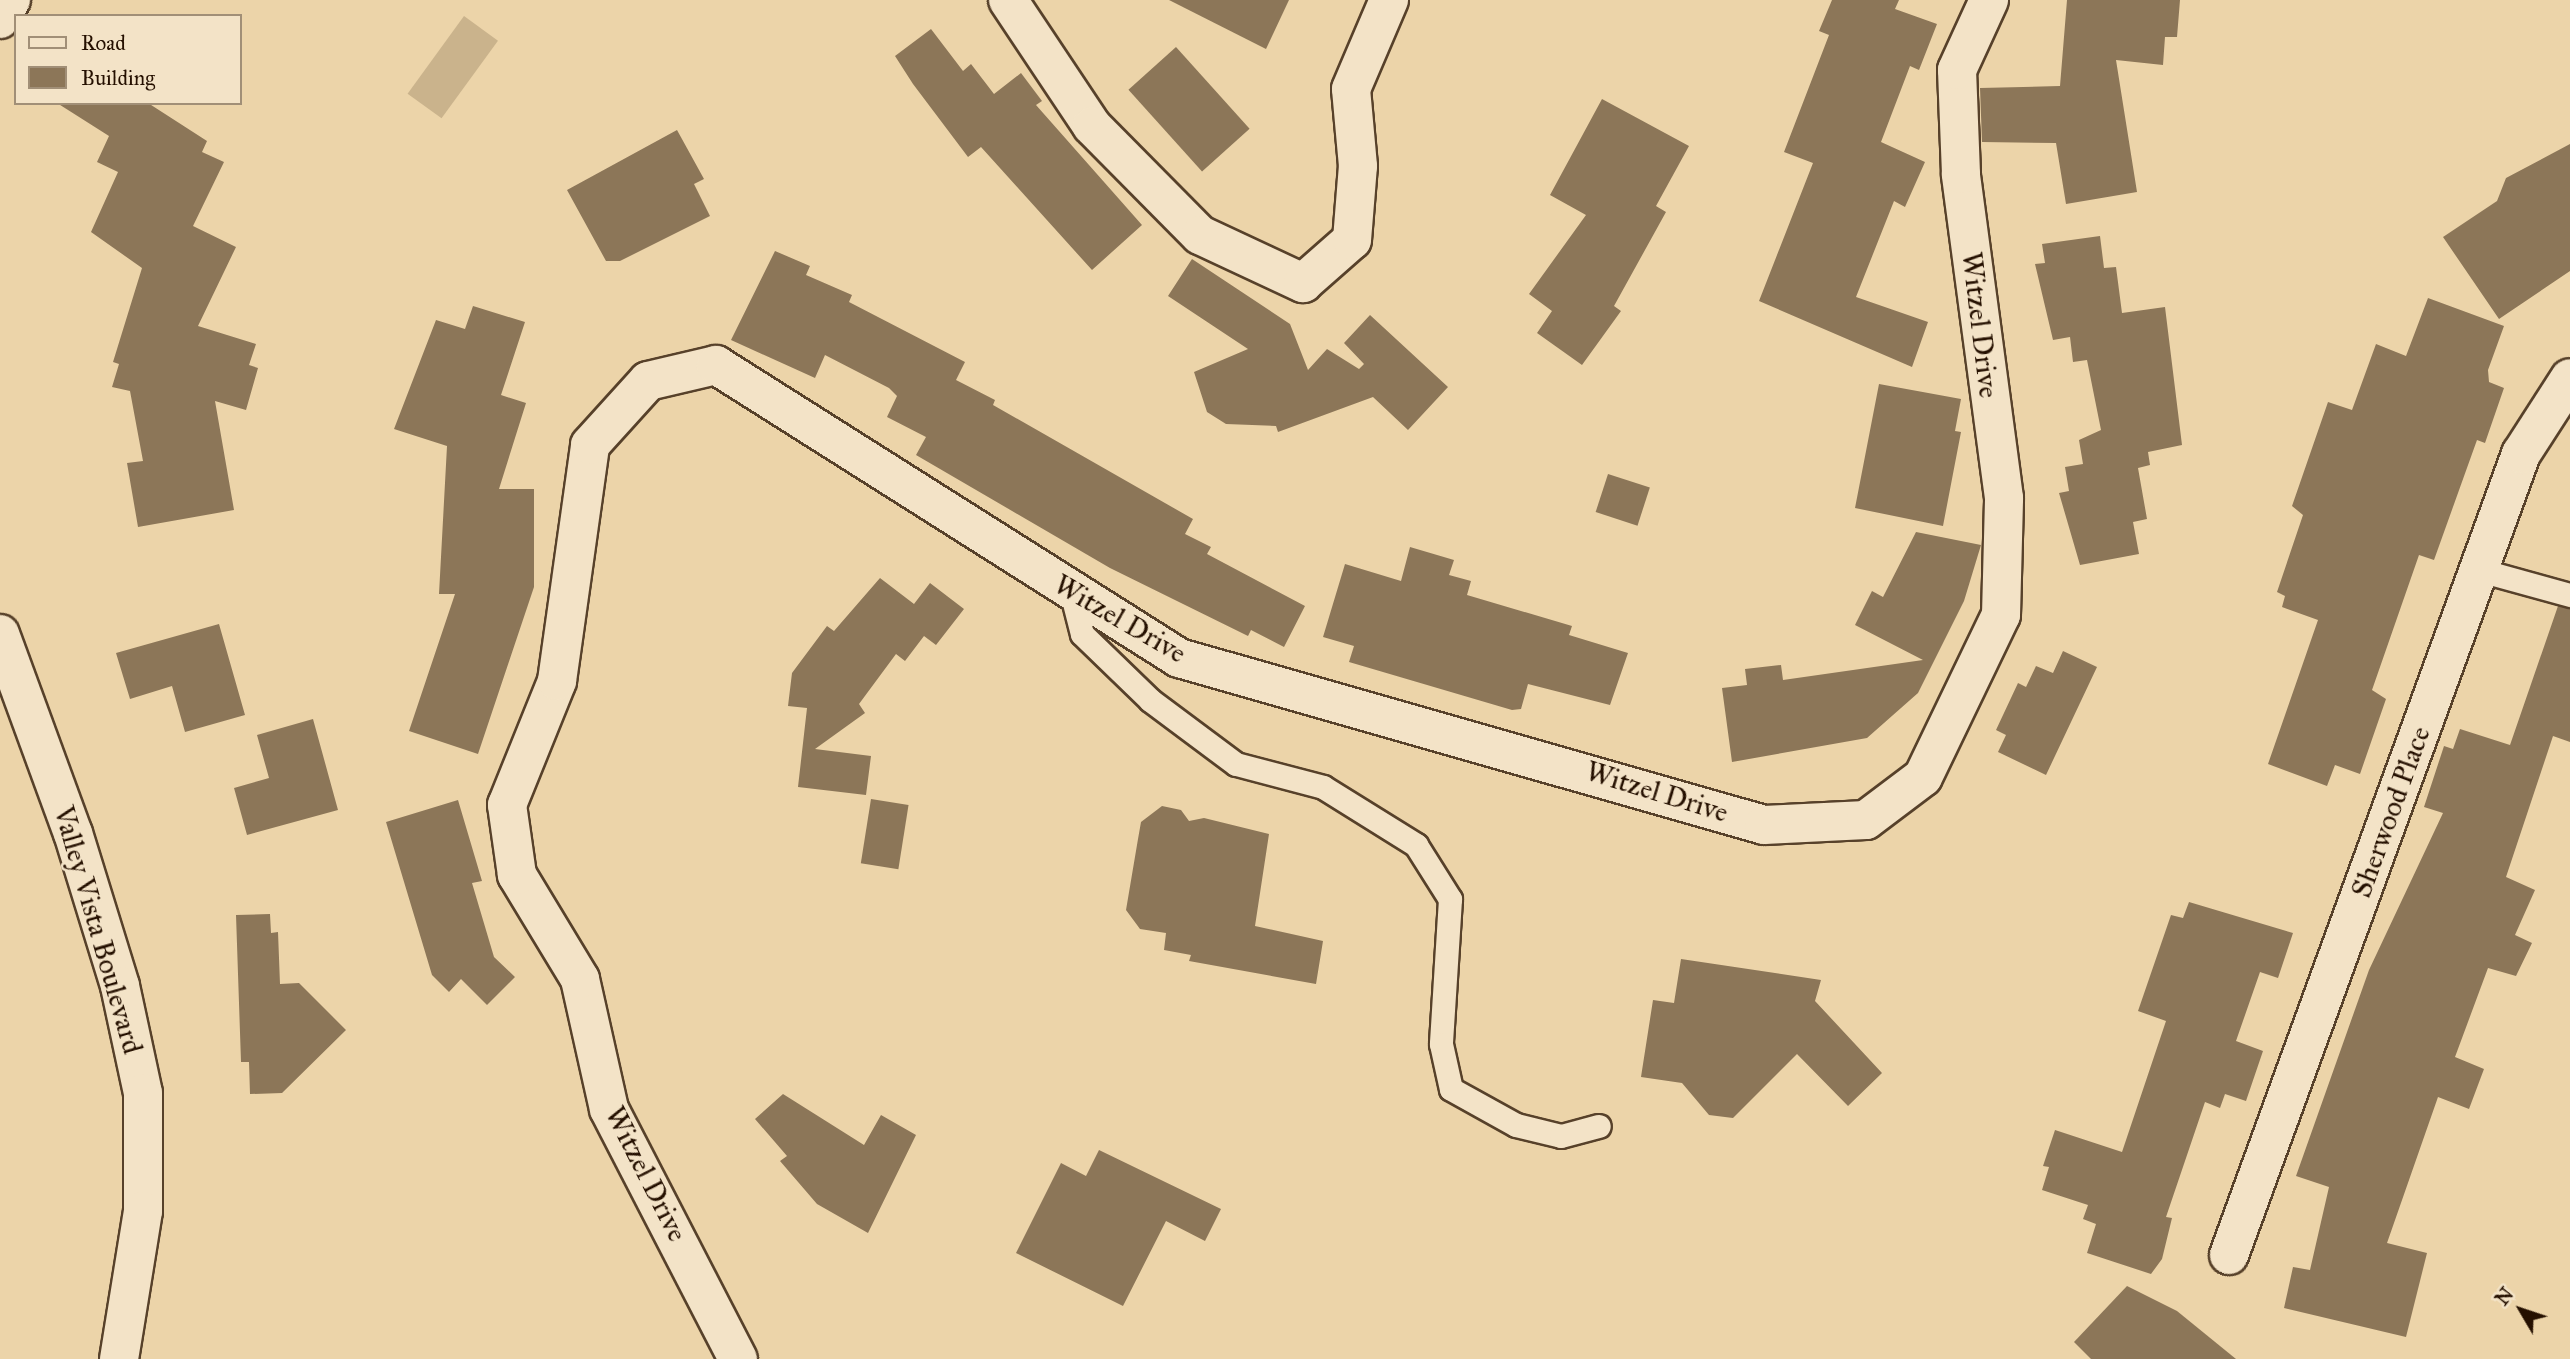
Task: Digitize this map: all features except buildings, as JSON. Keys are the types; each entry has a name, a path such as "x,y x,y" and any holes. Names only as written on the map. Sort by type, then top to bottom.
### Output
{"street":[{"path":"0,19 11,0"},
{"path":"1008,0 1092,126 1200,235 1303,283 1352,240 1358,166 1351,89 1389,0"},
{"name":"Witzel Drive","path":"738,1359 609,1109 580,979 517,876 507,806 558,681 590,444 648,381 716,365 1179,658 1764,825 1866,820 1923,778 2001,615 2004,498 1961,174 1957,70 1989,0"},
{"name":"Sherwood Place","path":"2229,1255 2521,454 2570,378"},
{"name":"Valley Vista Boulevard","path":"0,634 77,846 120,986 143,1093 143,1211 119,1359"}],"lane":[{"path":"2479,570 2570,595"},
{"path":"1071,591 1082,634 1182,724 1236,764 1323,787 1416,845 1450,899 1441,1044 1451,1089 1516,1125 1561,1136 1599,1126"}],"shaded area":[{"path":"464,16 498,41 442,118 408,94"}]}
